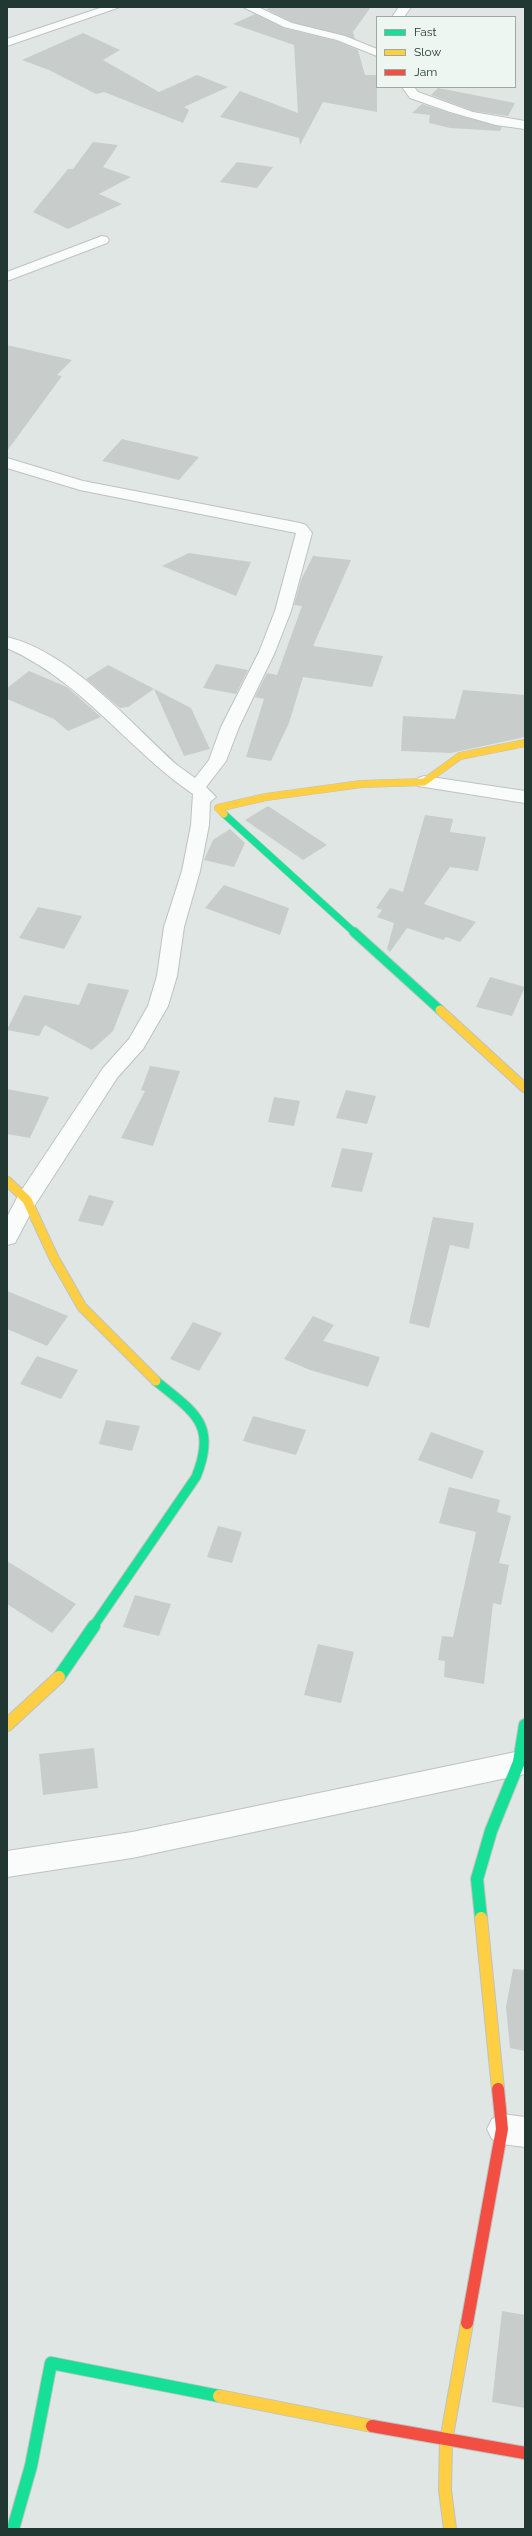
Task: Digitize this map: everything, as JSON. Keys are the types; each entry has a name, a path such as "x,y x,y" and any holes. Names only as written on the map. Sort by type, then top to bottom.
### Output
{"street":[{"path":"7,43 114,7"},
{"path":"249,7 288,25 341,38 376,53"},
{"path":"399,16 405,7"},
{"path":"409,88 414,95 471,116 501,123 525,125"},
{"path":"7,277 102,240"},
{"path":"7,463 80,485 300,528 304,533 283,611 267,652 230,727 217,761 199,790 200,825 191,871 174,928 167,976 158,1006 136,1044 110,1072 27,1200 7,1238"},
{"path":"7,642 30,651 59,669 115,714 167,766 199,790 525,1088"},
{"path":"424,782 460,756 525,743"},
{"path":"218,808 266,798 361,784 424,782 525,797"},
{"path":"7,1181 27,1200 54,1258 82,1307 157,1382 196,1414 206,1439 203,1462 196,1477 64,1673 7,1725"},
{"path":"450,2529 445,2490 446,2442 514,2130 477,1879 491,1831 522,1762 525,1725"},
{"path":"7,1864 132,1845 522,1762"},
{"path":"13,2529 31,2466 51,2363 446,2442 525,2453"}],"building":[{"path":"271,7 371,7 353,32 355,39 292,22 266,9"},
{"path":"255,14 284,28 337,41 358,50 365,75 376,75 377,112 323,102 300,145 299,138 220,117 240,91 298,113 294,45 233,24"},
{"path":"83,33 120,50 103,60 159,92 197,75 228,87 184,107 189,110 183,123 104,92 96,94 49,70 22,60"},
{"path":"438,88 515,103 508,116 473,111 431,95"},
{"path":"422,104 502,127 500,131 450,128 429,123 430,115 412,113"},
{"path":"93,142 118,145 103,167 131,177 99,194 122,204 68,229 33,212 68,169 73,169"},
{"path":"237,162 273,167 257,188 220,182"},
{"path":"7,345 72,360 57,375 62,376 7,451"},
{"path":"122,439 199,457 179,480 102,461"},
{"path":"189,553 251,562 236,596 162,566"},
{"path":"313,556 351,560 313,646 383,656 372,687 303,677 289,723 271,761 246,757 264,699 255,697 267,673 277,675 302,606 294,605 301,580"},
{"path":"216,664 248,670 236,694 203,688"},
{"path":"108,665 191,708 210,749 184,756 154,689 128,707 120,708 86,679"},
{"path":"29,671 67,687 101,717 68,731 54,719 7,699 7,688"},
{"path":"463,690 525,695 525,737 451,753 401,751 403,716 455,719"},
{"path":"268,806 327,845 303,860 245,820"},
{"path":"425,815 453,819 450,832 486,837 478,871 450,867 424,904 476,922 460,942 446,937 443,940 407,928 390,952 387,949 394,923 377,917 382,910 376,908 390,888 403,892"},
{"path":"230,829 245,843 234,867 204,860 213,840"},
{"path":"224,885 289,908 280,935 205,908"},
{"path":"38,907 82,916 64,949 19,938"},
{"path":"490,977 525,987 512,1016 476,1007"},
{"path":"88,983 129,990 113,1031 92,1050 45,1025 39,1036 7,1030 24,995 79,1005"},
{"path":"150,1066 180,1071 153,1146 121,1138 145,1091 141,1090"},
{"path":"7,1089 49,1097 30,1138 7,1134"},
{"path":"346,1090 376,1096 367,1124 336,1118"},
{"path":"274,1097 300,1101 294,1126 268,1122"},
{"path":"342,1148 373,1153 362,1192 331,1187"},
{"path":"89,1195 114,1201 103,1226 78,1221"},
{"path":"433,1217 474,1223 469,1249 450,1245 429,1328 409,1323"},
{"path":"7,1291 68,1316 47,1346 7,1329"},
{"path":"313,1316 334,1325 323,1341 380,1357 368,1387 310,1370 284,1359"},
{"path":"193,1322 222,1333 199,1371 170,1359"},
{"path":"37,1356 78,1370 61,1399 20,1384"},
{"path":"253,1416 306,1430 296,1455 243,1441"},
{"path":"106,1420 140,1426 132,1451 99,1444"},
{"path":"431,1432 484,1451 472,1479 418,1460"},
{"path":"449,1487 500,1500 497,1512 511,1516 499,1563 509,1565 501,1605 493,1603 484,1684 444,1677 445,1661 438,1660 442,1636 453,1637 476,1532 439,1523"},
{"path":"218,1526 242,1532 232,1563 207,1557"},
{"path":"7,1561 76,1604 52,1633 7,1604"},
{"path":"135,1595 171,1604 159,1636 123,1627"},
{"path":"318,1644 354,1652 341,1703 304,1695"},
{"path":"94,1748 98,1788 43,1795 39,1754"},
{"path":"513,1969 525,1970 525,2051 510,2048 506,2007"},
{"path":"502,2311 525,2315 525,2408 492,2402"}],"traffic: fast":[{"path":"224,814 440,1010"},
{"path":"59,1677 196,1477 199,1469 204,1446 204,1438 200,1423 189,1406 156,1381"},
{"path":"481,1918 477,1879 491,1831 519,1762 525,1725"},
{"path":"13,2529 31,2466 51,2363 219,2396"}],"traffic: slow":[{"path":"224,814 218,808 266,797 361,784 424,782 460,756 525,743"},
{"path":"440,1010 525,1088"},
{"path":"7,1181 27,1200 54,1258 82,1307 156,1381"},
{"path":"7,1725 59,1677"},
{"path":"481,1918 498,2089"},
{"path":"450,2529 445,2490 446,2441 467,2323"},
{"path":"219,2396 372,2426"}],"traffic: jam":[{"path":"467,2323 502,2129 498,2089"},
{"path":"372,2426 525,2453"}]}
